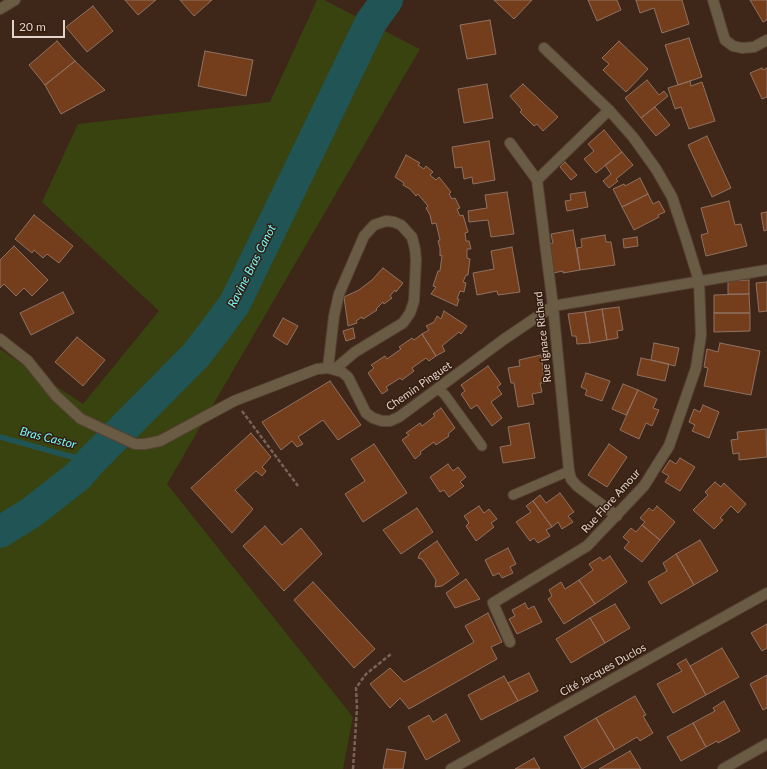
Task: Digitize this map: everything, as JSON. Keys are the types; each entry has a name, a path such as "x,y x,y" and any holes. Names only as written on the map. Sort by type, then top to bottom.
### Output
{"street":[{"path":"0,9 15,0"},
{"path":"713,0 724,40 733,46 742,48 754,47 767,40"},
{"name":"Rue Flore Amour","path":"510,642 493,603 587,546 644,486 669,446 696,368 701,335 699,281 672,197 656,169 633,137 609,110 544,48"},
{"path":"537,180 609,110"},
{"name":"Rue Ignace Richard","path":"510,144 537,180 553,306 571,479 577,486 617,516"},
{"path":"0,339 28,361 56,396 81,419 135,444 160,441 234,401 317,369 331,369 355,352 403,323 410,313 414,301 416,260 412,237 401,225 394,222 380,222 374,225 364,236 339,294 334,316 331,369"},
{"name":"Chemin Pinguet","path":"331,369 342,372 348,377 366,414 382,421 390,420 399,417 503,340 553,306 767,270"},
{"name":"Cité Jacques Duclos","path":"451,769 767,592"},
{"path":"723,769 767,744"}],"lane":[{"path":"438,388 445,395 482,446"},
{"path":"513,495 569,471"}],"path":[{"path":"234,401 298,486"},
{"path":"353,769 357,708 356,688 366,674 391,654"}],"green space":[{"path":"317,0 324,0 420,49 167,484 353,717 343,769 0,769 0,349 83,404 159,311 42,202 78,124 270,102"}],"building":[{"path":"125,0 156,0 138,15"},
{"path":"180,0 212,0 194,16"},
{"path":"494,0 532,0 514,19"},
{"path":"588,0 617,0 621,10 597,21"},
{"path":"636,0 682,0 689,24 662,33 654,8 640,13"},
{"path":"750,0 767,0 767,20 763,22"},
{"path":"93,6 113,31 87,52 66,27"},
{"path":"490,20 496,54 467,59 460,25"},
{"path":"689,38 702,77 678,85 665,45"},
{"path":"57,41 75,61 45,85 29,65"},
{"path":"619,41 648,69 626,92 603,70 609,64 602,58"},
{"path":"205,51 253,60 246,96 198,86"},
{"path":"75,61 105,90 61,114 45,85"},
{"path":"762,68 763,70 767,68 767,97 762,99 750,73"},
{"path":"647,80 659,95 664,91 668,96 641,118 625,98"},
{"path":"690,81 691,86 702,82 715,121 689,129 681,107 675,109 668,88"},
{"path":"487,84 493,118 464,123 458,89"},
{"path":"523,84 558,117 543,131 537,124 534,126 520,112 522,110 510,96"},
{"path":"655,107 670,125 656,136 641,118"},
{"path":"604,130 622,152 596,173 584,159 594,151 588,144"},
{"path":"707,136 731,188 712,197 688,145"},
{"path":"489,141 495,180 473,184 472,177 464,179 462,167 455,168 452,147"},
{"path":"622,152 633,165 616,179 618,181 609,188 603,181 611,174 605,165"},
{"path":"406,155 420,163 418,165 424,169 426,166 433,172 430,175 436,180 439,177 451,192 449,194 452,199 455,198 460,208 457,209 460,216 463,215 468,232 465,233 466,241 469,241 471,249 467,249 467,258 470,259 468,275 466,275 463,282 466,283 464,292 460,291 457,299 459,299 457,306 431,294 436,287 433,286 438,271 440,271 442,255 440,256 438,241 440,240 436,223 432,224 430,215 426,208 428,206 418,194 416,196 410,189 403,185 404,183 395,177"},
{"path":"565,162 577,175 571,180 560,167"},
{"path":"640,178 648,194 622,207 613,189 624,184 625,186"},
{"path":"507,192 514,234 491,237 488,220 469,222 468,211 487,208 485,195"},
{"path":"585,192 588,207 567,211 565,201 571,200 570,194"},
{"path":"648,194 653,204 659,201 665,212 658,215 659,217 634,230 622,207"},
{"path":"729,201 735,225 741,224 747,246 706,256 701,235 708,233 701,208"},
{"path":"767,212 767,230 764,231 761,213"},
{"path":"34,215 73,246 59,263 47,254 43,258 34,250 32,253 15,239"},
{"path":"573,230 580,270 553,273 548,244 553,243 551,234"},
{"path":"605,235 606,242 611,242 615,265 580,270 577,248 582,247 581,239"},
{"path":"637,237 638,246 624,248 623,239"},
{"path":"14,246 48,280 32,296 24,288 16,296 4,284 0,288 0,260"},
{"path":"512,247 520,292 498,295 497,291 477,295 473,273 494,269 491,251"},
{"path":"383,268 403,283 396,292 395,290 390,296 392,298 384,304 383,302 376,309 377,310 363,319 362,317 356,321 357,323 348,326 344,297 359,290 372,280"},
{"path":"749,280 749,294 728,294 728,281"},
{"path":"767,282 767,311 759,312 756,283"},
{"path":"63,292 74,313 31,335 20,313"},
{"path":"749,294 750,313 714,313 714,295"},
{"path":"619,307 623,330 617,331 618,338 607,340 602,309"},
{"path":"602,309 607,340 590,343 585,312"},
{"path":"444,311 467,326 461,334 459,332 442,346 445,351 436,356 422,334 429,330 426,326 434,322 437,316 441,319"},
{"path":"585,312 590,343 577,344 576,336 572,336 568,314"},
{"path":"714,313 750,313 750,331 714,332"},
{"path":"283,318 298,326 287,345 273,336"},
{"path":"353,328 355,338 346,341 343,331"},
{"path":"422,334 436,356 429,361 426,358 412,368 414,371 402,380 400,378 386,387 388,390 382,394 368,373 374,368 371,365 385,356 387,359 401,349 399,347 412,338 414,340"},
{"path":"77,337 105,360 83,386 55,362"},
{"path":"654,343 679,348 675,366 651,360"},
{"path":"720,343 760,351 751,395 704,386 708,368 704,367 707,349 718,352"},
{"path":"541,355 545,383 540,383 542,392 532,394 534,404 518,407 514,383 511,383 508,368 520,366 519,360"},
{"path":"641,358 669,364 665,381 637,375"},
{"path":"488,366 501,384 497,387 502,394 491,402 502,418 492,426 477,405 471,409 461,394 465,391 461,385"},
{"path":"586,373 610,381 602,401 585,395 587,390 581,387"},
{"path":"330,381 361,425 338,440 323,420 298,437 303,444 297,447 292,441 281,450 262,422"},
{"path":"623,384 638,390 626,415 612,409"},
{"path":"638,390 657,399 653,408 659,410 652,426 646,423 639,439 620,430"},
{"path":"703,405 719,412 709,438 692,431 695,425 689,422 694,409 700,412"},
{"path":"441,408 455,428 448,434 449,436 436,445 434,442 420,452 421,454 415,459 402,440 409,435 406,433 420,423 422,426 435,416 433,414"},
{"path":"529,423 535,458 503,463 500,447 511,445 508,427"},
{"path":"766,429 767,457 739,460 739,453 733,454 731,440 738,439 737,432"},
{"path":"251,433 271,457 262,467 266,471 262,476 256,471 235,490 253,509 232,533 191,488"},
{"path":"374,444 407,493 363,522 345,494 365,481 351,459"},
{"path":"609,444 627,457 607,487 588,475"},
{"path":"680,458 695,467 680,491 665,482 669,476 662,472 670,460 676,464"},
{"path":"448,464 453,471 458,467 466,477 460,482 464,486 449,497 444,490 440,492 430,477"},
{"path":"715,482 721,487 724,483 746,504 738,513 731,506 720,518 723,520 714,529 693,510 708,495 705,492"},
{"path":"560,493 574,512 568,516 573,522 562,529 558,522 552,527 533,501 540,495 546,503"},
{"path":"533,501 552,527 546,530 550,536 538,543 534,538 530,541 516,522 531,512 526,506"},
{"path":"479,506 484,513 489,509 497,519 491,523 494,527 476,541 466,526 469,523 464,516"},
{"path":"657,506 675,522 660,540 642,525 645,522 640,518 649,508 653,511"},
{"path":"417,508 433,532 401,554 383,530"},
{"path":"642,525 660,540 642,562 624,548 629,542 623,537 631,528 636,532"},
{"path":"265,526 282,545 301,528 322,554 284,591 243,546"},
{"path":"700,540 718,571 694,585 676,554"},
{"path":"437,541 459,574 442,586 435,587 436,580 422,559 418,558 420,553"},
{"path":"508,548 516,564 510,567 513,573 502,578 499,573 493,576 485,560"},
{"path":"676,554 694,585 661,604 648,582 667,571 663,563"},
{"path":"610,556 627,582 595,604 579,580 593,570 589,564 600,557 603,561"},
{"path":"466,579 480,599 455,608 446,593"},
{"path":"579,580 595,604 564,624 548,599 552,596 549,590 561,582 565,589"},
{"path":"313,582 375,649 354,668 294,600"},
{"path":"525,603 528,609 534,606 542,622 517,634 509,619 515,616 512,610"},
{"path":"615,604 630,628 605,643 590,618"},
{"path":"488,613 502,642 491,647 497,659 409,709 400,698 390,708 370,684 390,668 404,682 474,642 465,626"},
{"path":"590,618 605,643 571,663 556,639"},
{"path":"767,624 767,648 762,651 751,633"},
{"path":"722,648 739,677 706,695 690,666"},
{"path":"686,659 706,695 673,713 657,684 682,671 677,664"},
{"path":"529,673 538,691 518,701 508,683"},
{"path":"767,675 767,708 763,710 750,684"},
{"path":"504,676 518,701 481,720 468,695"},
{"path":"635,696 646,715 643,716 653,733 640,741 637,737 615,750 596,718"},
{"path":"724,701 740,731 718,743 717,741 706,747 693,723 715,711 713,708"},
{"path":"446,714 460,741 426,760 408,727 429,715 433,722"},
{"path":"596,718 615,750 582,769 564,737"},
{"path":"693,723 706,747 681,761 667,737"},
{"path":"387,749 406,752 403,769 383,769"},
{"path":"630,751 641,769 599,769"},
{"path":"534,758 540,769 515,769"}],"waterway":[{"name":"Ravine Bras Canot","path":"0,532 32,512 78,476 196,355 235,303 371,22 387,0"},
{"name":"Bras Castor","path":"0,437 91,461"}]}
